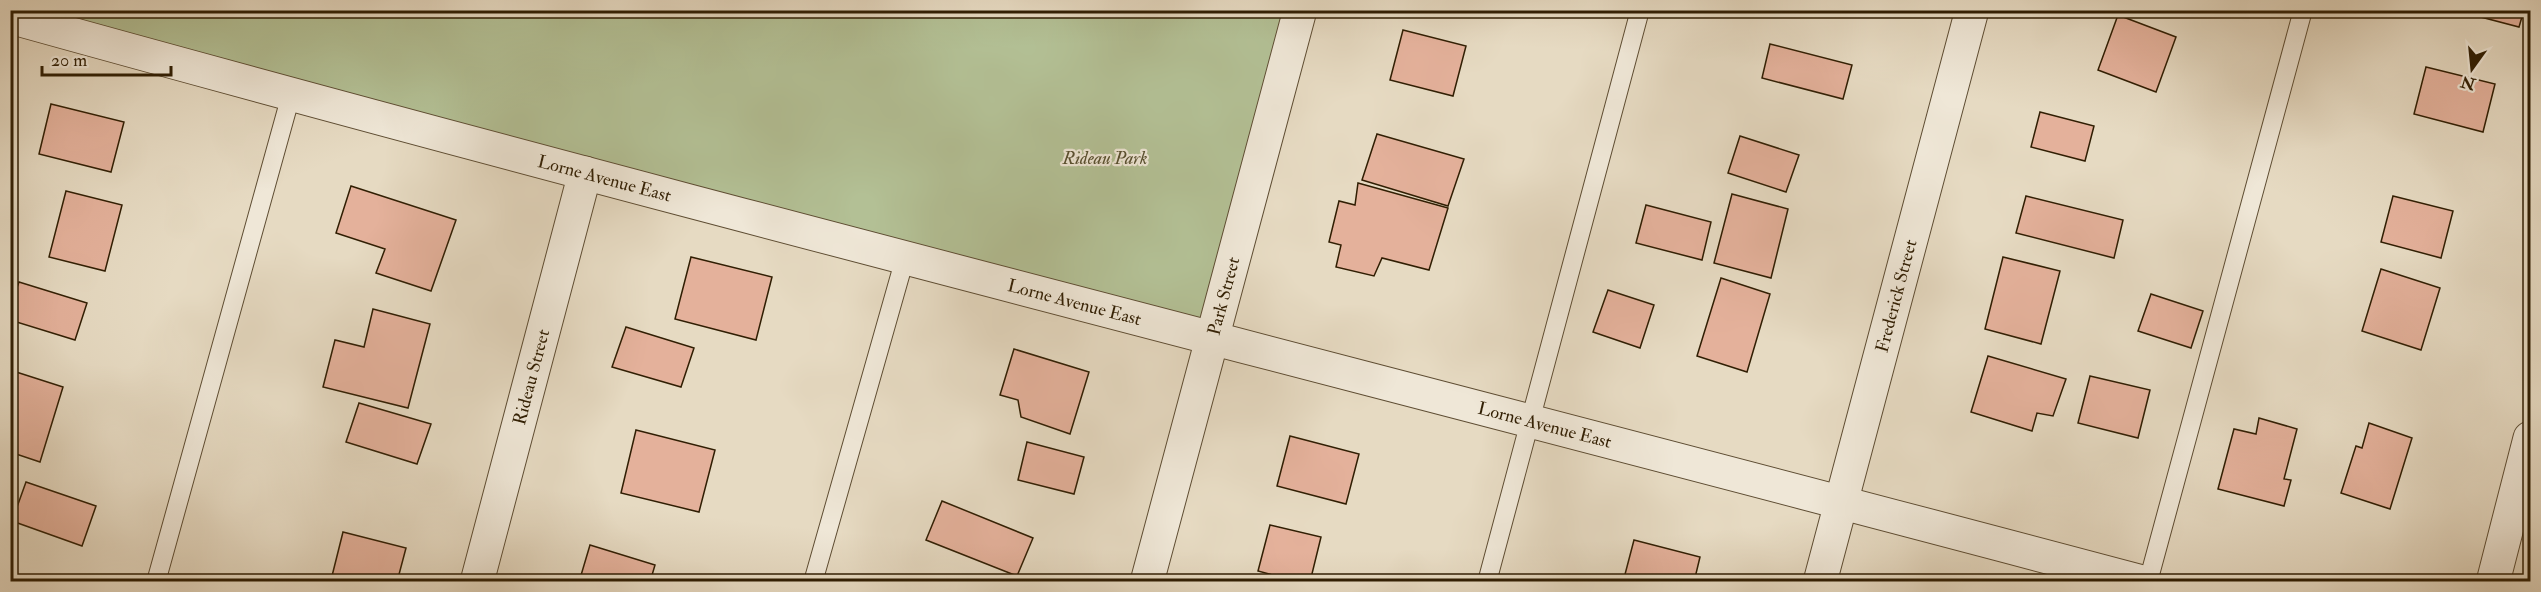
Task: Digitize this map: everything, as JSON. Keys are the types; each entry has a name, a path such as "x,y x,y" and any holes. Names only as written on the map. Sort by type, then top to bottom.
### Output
{"street":[{"name":"Park Street","path":"1147,582 1300,10"},
{"name":"Frederick Street","path":"1820,582 1972,10"},
{"name":"Lorne Avenue East","path":"10,17 291,95 905,258 2142,582"},
{"name":"Rideau Street","path":"477,582 585,173"},
{"path":"2493,582 2530,438"}],"lane":[{"path":"1487,582 1640,10"},
{"path":"2148,582 2303,10"},
{"path":"156,582 291,95"},
{"path":"813,582 905,258"}],"green space":[{"name":"Rideau Park","path":"10,11 1300,11 1211,339"}],"building":[{"path":"2454,10 2524,10 2519,27"},
{"path":"2118,15 2176,37 2156,92 2098,70"},
{"path":"1403,30 1466,46 1453,96 1390,80"},
{"path":"1770,44 1852,65 1843,99 1762,78"},
{"path":"2426,67 2495,84 2483,132 2414,114"},
{"path":"51,104 124,122 111,172 39,154"},
{"path":"2040,112 2094,126 2085,161 2031,147"},
{"path":"1377,134 1464,159 1448,206 1362,180"},
{"path":"1740,136 1799,155 1786,192 1728,173"},
{"path":"1358,183 1448,208 1429,270 1382,258 1374,276 1336,267 1341,245 1329,242 1339,201 1355,205"},
{"path":"351,186 456,220 431,291 376,273 385,249 336,233"},
{"path":"66,191 122,205 105,271 49,257"},
{"path":"1732,194 1788,209 1771,278 1714,263"},
{"path":"2026,196 2123,220 2114,258 2016,233"},
{"path":"2393,196 2453,211 2441,258 2381,242"},
{"path":"1646,205 1711,222 1702,260 1636,243"},
{"path":"691,257 772,277 756,340 675,319"},
{"path":"2003,257 2060,271 2041,344 1985,329"},
{"path":"2381,269 2440,288 2421,350 2362,331"},
{"path":"1721,278 1770,294 1747,372 1697,356"},
{"path":"19,282 87,303 75,340 10,320 10,307"},
{"path":"1608,290 1654,305 1640,348 1593,332"},
{"path":"2151,294 2203,311 2191,348 2138,331"},
{"path":"373,309 430,324 408,408 323,387 335,340 364,347"},
{"path":"626,327 694,348 681,387 612,367"},
{"path":"1014,349 1089,372 1070,434 1021,417 1018,400 1000,395"},
{"path":"1988,356 2066,379 2053,416 2037,413 2032,431 1971,412"},
{"path":"10,370 63,387 40,462 10,452"},
{"path":"2090,376 2150,390 2138,438 2078,423"},
{"path":"359,403 431,424 417,464 346,442"},
{"path":"2259,418 2297,429 2284,479 2291,480 2284,506 2218,489 2234,429 2256,434"},
{"path":"2369,423 2412,438 2390,509 2341,493 2356,446 2362,448"},
{"path":"636,430 715,450 699,512 621,493"},
{"path":"1290,436 1359,454 1346,504 1277,486"},
{"path":"1027,442 1084,457 1074,494 1018,480"},
{"path":"26,482 96,506 82,546 12,521"},
{"path":"942,501 1033,538 1017,576 926,540"},
{"path":"1270,525 1321,537 1310,582 1299,582 1258,571"},
{"path":"343,532 406,548 397,582 355,582 332,576"},
{"path":"1634,540 1700,557 1694,582 1623,582"},
{"path":"590,545 655,565 650,582 579,582"}]}
